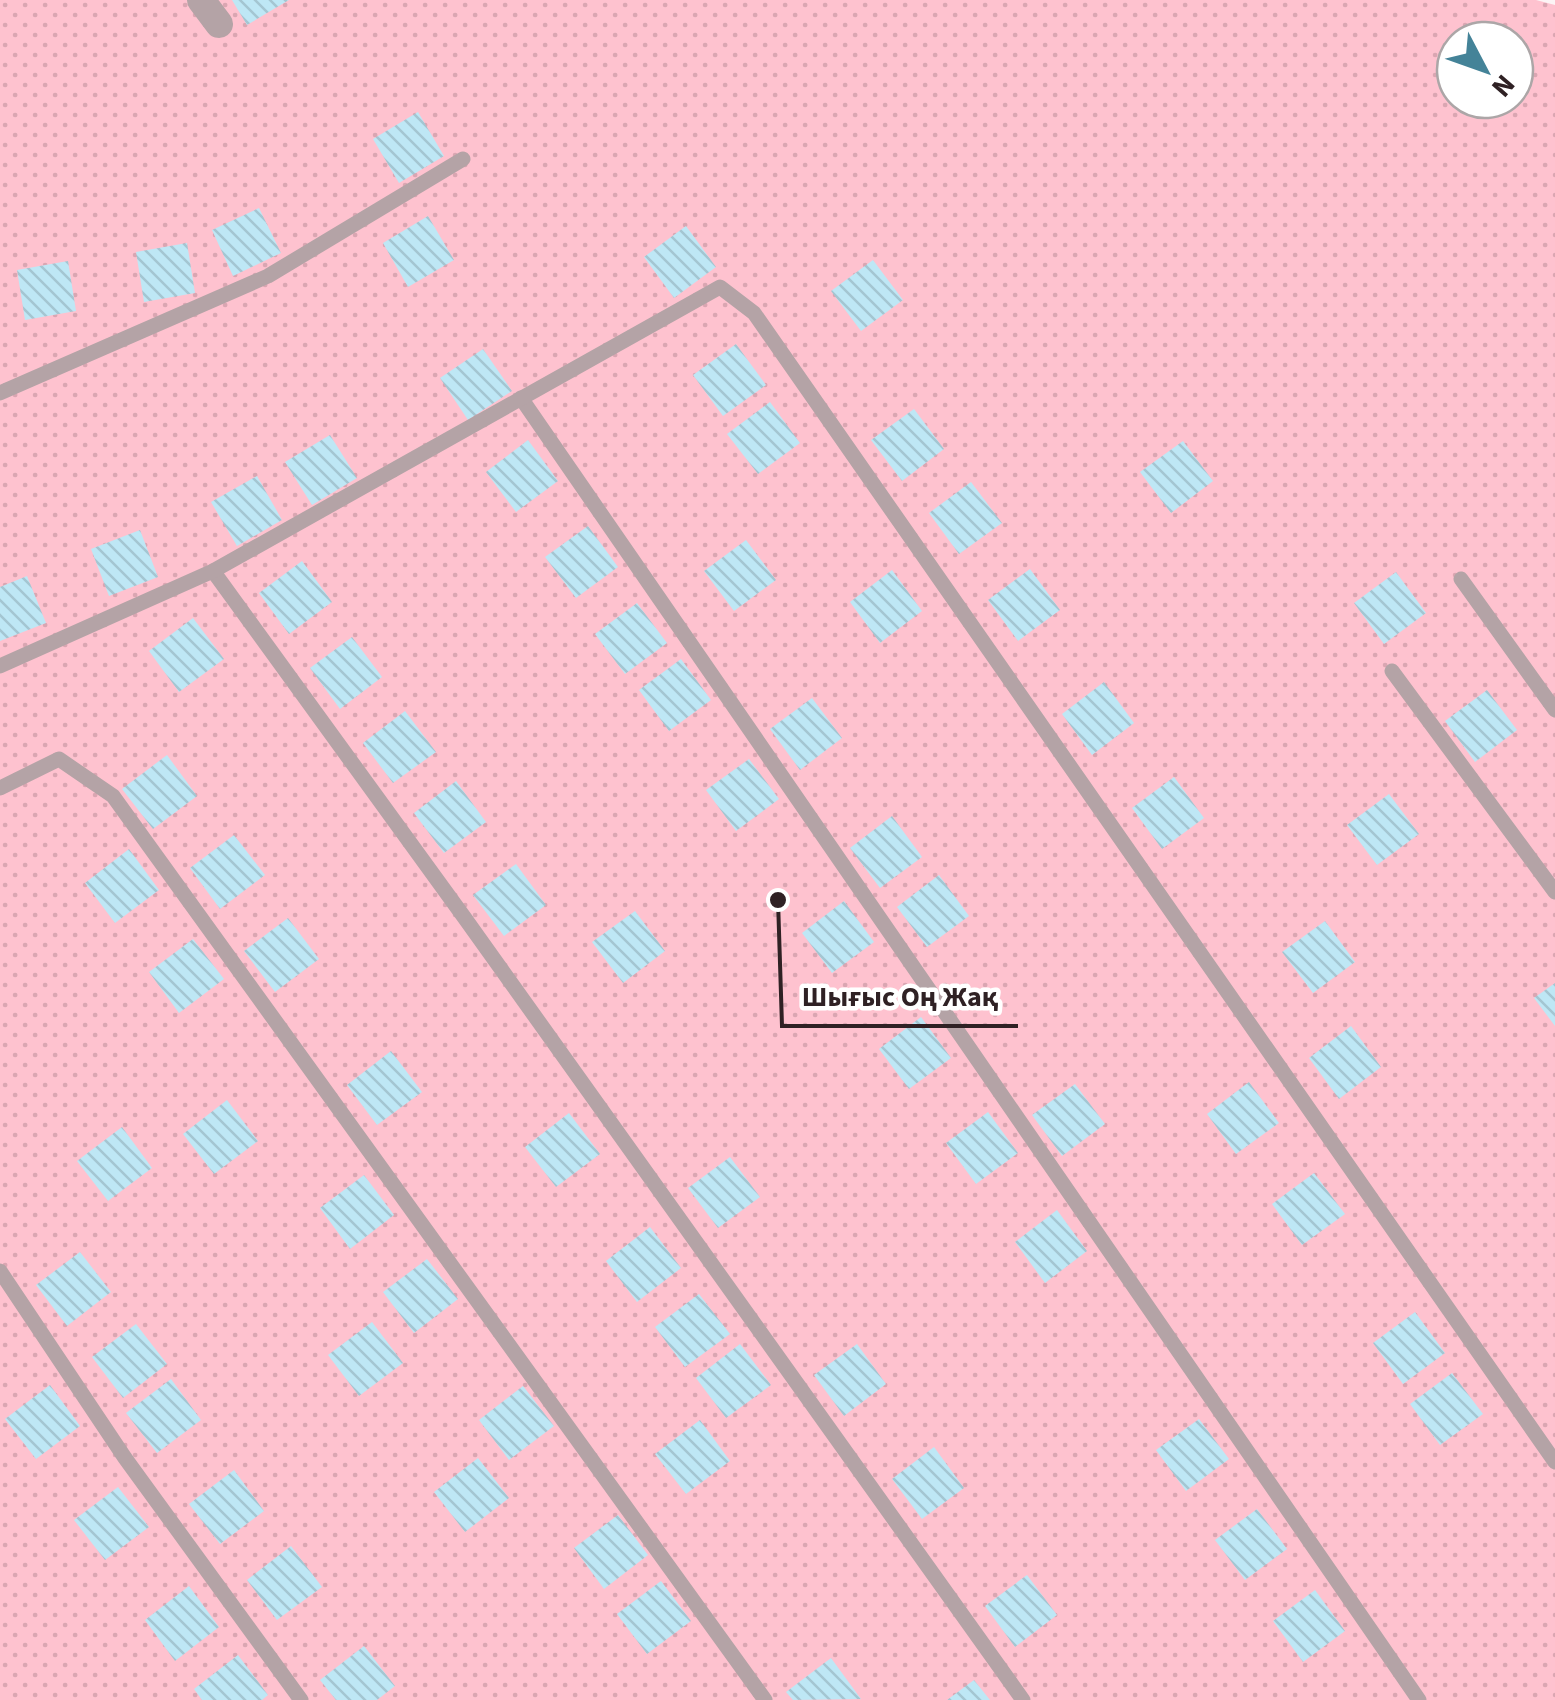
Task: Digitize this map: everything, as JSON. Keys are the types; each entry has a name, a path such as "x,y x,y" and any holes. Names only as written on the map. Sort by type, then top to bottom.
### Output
{"street":[{"path":"202,0 219,24"}],"lane":[{"path":"0,393 268,276 463,159"},
{"path":"0,666 213,572 720,287 754,313 1555,1462"},
{"path":"521,398 1419,1700"},
{"path":"213,572 1022,1700"},
{"path":"1461,579 1555,710"},
{"path":"1392,671 1555,892"},
{"path":"0,788 59,759 113,796 765,1700"},
{"path":"0,1271 125,1458 301,1700"}],"shaded area":[{"path":"0,0 1536,0 1555,5 1555,1700 0,1700"}],"building":[{"path":"232,0 289,0 247,25"},
{"path":"418,112 444,156 399,183 373,139"},
{"path":"259,208 281,253 233,276 212,230"},
{"path":"428,216 454,260 408,287 383,243"},
{"path":"686,226 716,267 674,298 644,257"},
{"path":"187,243 195,293 144,302 136,252"},
{"path":"873,260 903,300 861,331 831,291"},
{"path":"68,261 76,311 25,320 17,270"},
{"path":"736,344 766,385 723,416 693,375"},
{"path":"483,349 512,391 468,420 440,378"},
{"path":"770,402 800,443 758,474 727,434"},
{"path":"914,409 944,449 902,481 871,440"},
{"path":"330,435 357,478 312,505 285,462"},
{"path":"528,440 558,481 516,512 486,472"},
{"path":"1183,441 1213,481 1171,513 1140,472"},
{"path":"257,476 282,520 237,546 211,502"},
{"path":"971,482 1002,523 959,554 929,513"},
{"path":"588,526 618,567 576,598 545,557"},
{"path":"140,530 158,577 109,596 91,549"},
{"path":"746,540 776,580 734,611 704,571"},
{"path":"302,561 332,602 289,634 259,593"},
{"path":"1030,569 1060,610 1018,641 988,600"},
{"path":"892,570 922,611 880,643 850,602"},
{"path":"1396,572 1426,613 1384,644 1354,603"},
{"path":"27,576 46,623 0,641 0,587"},
{"path":"637,603 667,643 625,674 595,634"},
{"path":"193,618 224,659 179,692 149,651"},
{"path":"352,637 382,677 340,709 310,668"},
{"path":"681,659 711,700 669,731 639,690"},
{"path":"1104,682 1134,723 1092,755 1062,714"},
{"path":"1487,690 1517,730 1475,762 1445,721"},
{"path":"812,698 842,738 800,770 770,729"},
{"path":"405,711 436,752 393,783 363,743"},
{"path":"167,755 197,796 153,829 122,789"},
{"path":"749,759 779,799 736,831 706,790"},
{"path":"1174,777 1204,818 1162,849 1132,808"},
{"path":"456,781 486,822 444,853 414,813"},
{"path":"1389,794 1419,834 1377,865 1347,825"},
{"path":"892,816 922,857 880,888 850,848"},
{"path":"234,835 265,875 220,909 190,868"},
{"path":"129,849 159,890 115,923 85,883"},
{"path":"516,864 546,905 504,936 473,895"},
{"path":"939,875 969,916 927,947 897,907"},
{"path":"844,901 874,942 832,973 802,933"},
{"path":"635,911 665,951 623,983 592,942"},
{"path":"288,918 319,959 275,992 244,951"},
{"path":"1325,921 1355,962 1313,993 1282,952"},
{"path":"193,939 224,979 179,1013 149,972"},
{"path":"1555,983 1555,1026 1534,998"},
{"path":"921,1017 951,1058 909,1089 879,1049"},
{"path":"1351,1026 1381,1067 1339,1099 1309,1058"},
{"path":"391,1051 422,1092 377,1125 347,1085"},
{"path":"1249,1082 1279,1123 1236,1154 1207,1114"},
{"path":"1075,1084 1105,1124 1062,1156 1032,1115"},
{"path":"227,1100 258,1141 214,1174 183,1134"},
{"path":"988,1112 1018,1153 976,1184 946,1143"},
{"path":"569,1113 600,1154 556,1187 525,1147"},
{"path":"122,1127 152,1168 108,1201 77,1161"},
{"path":"730,1157 760,1197 718,1228 688,1188"},
{"path":"1314,1173 1345,1214 1302,1245 1272,1204"},
{"path":"364,1175 394,1215 350,1249 320,1208"},
{"path":"1057,1210 1087,1251 1045,1283 1015,1242"},
{"path":"650,1227 681,1268 637,1302 606,1261"},
{"path":"80,1252 111,1292 67,1326 36,1285"},
{"path":"427,1259 458,1299 414,1333 383,1292"},
{"path":"699,1294 730,1334 685,1367 655,1327"},
{"path":"1415,1312 1445,1353 1403,1384 1373,1343"},
{"path":"372,1322 403,1363 359,1396 328,1355"},
{"path":"136,1324 167,1364 123,1398 92,1357"},
{"path":"740,1344 771,1385 726,1418 696,1378"},
{"path":"857,1344 886,1384 844,1416 814,1375"},
{"path":"1452,1373 1483,1414 1440,1445 1410,1404"},
{"path":"171,1379 201,1420 157,1453 126,1413"},
{"path":"50,1385 80,1426 36,1459 5,1419"},
{"path":"523,1386 554,1426 509,1460 479,1420"},
{"path":"1199,1419 1229,1459 1186,1491 1156,1450"},
{"path":"700,1420 730,1461 686,1494 655,1454"},
{"path":"934,1447 964,1488 922,1519 892,1479"},
{"path":"478,1458 509,1498 465,1532 434,1492"},
{"path":"234,1470 264,1511 220,1544 189,1504"},
{"path":"118,1487 149,1527 105,1560 74,1520"},
{"path":"1257,1509 1287,1549 1245,1580 1215,1540"},
{"path":"618,1515 648,1555 604,1589 574,1548"},
{"path":"291,1546 322,1587 277,1620 247,1580"},
{"path":"1027,1575 1057,1615 1015,1647 985,1606"},
{"path":"661,1581 691,1621 647,1654 617,1614"},
{"path":"189,1586 219,1627 175,1661 145,1620"},
{"path":"1315,1590 1345,1631 1303,1662 1273,1621"},
{"path":"364,1646 395,1686 377,1700 336,1700 320,1680"},
{"path":"238,1655 268,1695 262,1700 202,1700 194,1689"},
{"path":"831,1658 861,1699 793,1700 786,1692"},
{"path":"974,1680 990,1700 947,1700"}],"place":[{"name":"Шығыс Оң Жақ","path":"778,900"}]}
